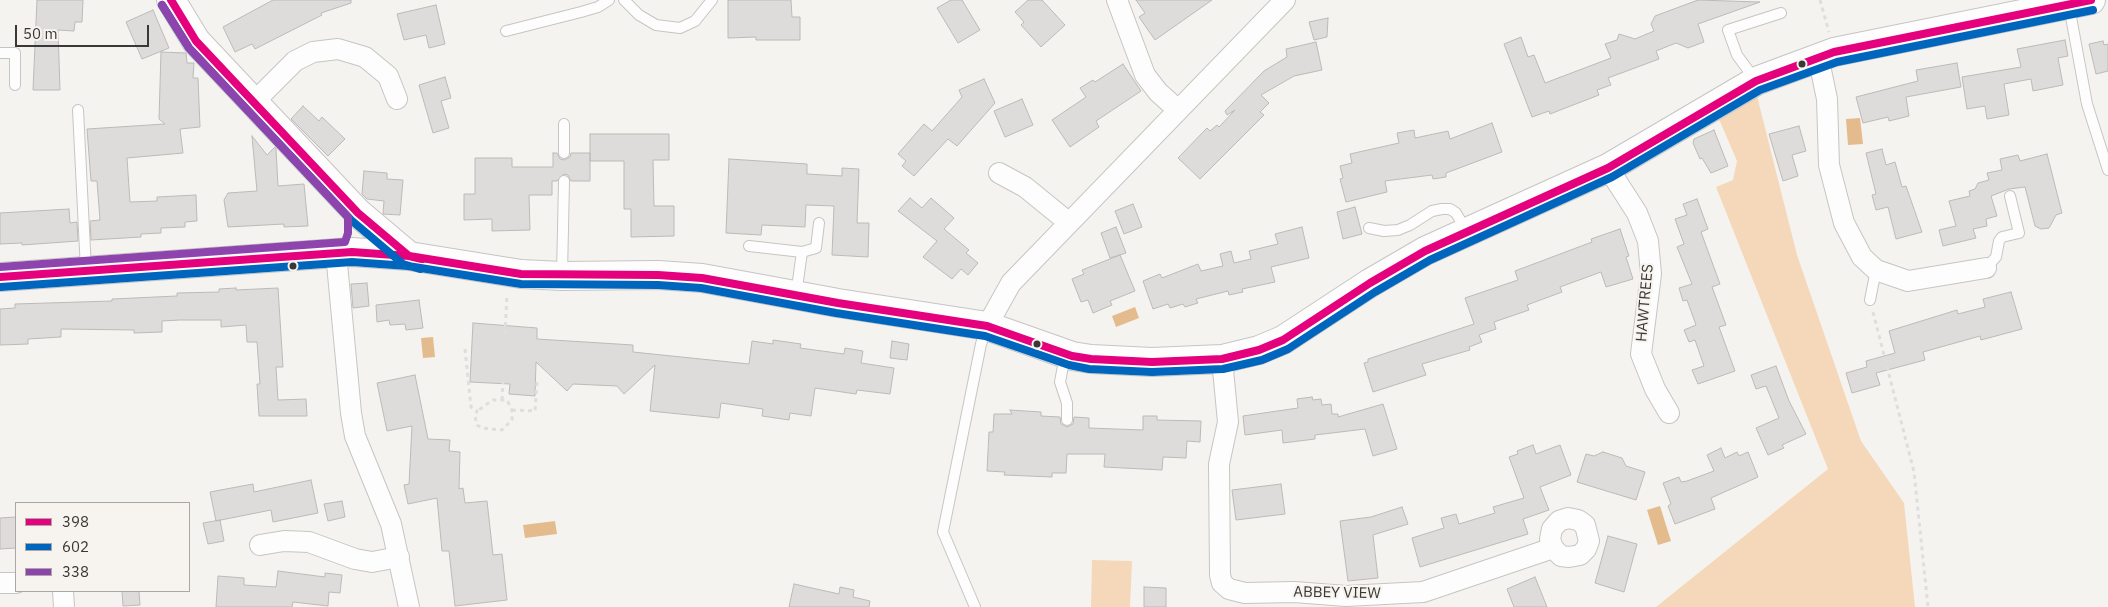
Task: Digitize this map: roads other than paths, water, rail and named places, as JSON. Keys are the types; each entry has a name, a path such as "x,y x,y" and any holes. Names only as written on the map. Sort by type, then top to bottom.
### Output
{"main road":[{"path":"171,0 196,41 358,213 409,256"},
{"path":"0,277 344,252 409,256 504,272 562,276 658,275 702,278 987,326 1065,354 1112,361 1222,359 1260,350 1283,340 1370,283 1425,251 1608,168 1709,106 1756,81 1826,54 2080,2"},
{"path":"344,252 358,235 358,213"}],"street":[{"path":"1117,0 1145,75 1158,92 1178,110"},
{"path":"987,326 1011,283 1285,0"},
{"path":"254,102 295,61 313,52 338,49 365,57 388,76 397,99"},
{"path":"1826,54 1827,141 1834,185 1844,223 1862,257 1876,270 1891,277 1908,281 1986,268"},
{"name":"HAWTREES","path":"1608,168 1637,214 1648,241 1651,274 1642,354 1655,389 1669,413"},
{"path":"998,174 1025,187 1068,222"},
{"path":"344,252 351,413 355,436 391,524 400,557 409,607"},
{"name":"ABBEY VIEW","path":"1222,359 1228,422 1219,464 1220,575 1222,583 1229,589 1245,593 1294,592 1346,596 1423,592 1553,548"},
{"path":"260,546 284,541 309,542 355,559 372,562 400,557"},
{"path":"0,583 15,582"},
{"path":"63,592 64,607"}],"lane":[{"path":"506,31 589,10 608,0"},
{"path":"624,0 639,14 656,25 680,28 695,21 712,0"},
{"path":"2080,2 2087,104 2108,170"},
{"path":"1756,81 1738,55 1728,30 1781,13"},
{"path":"0,53 15,53 15,86"},
{"path":"78,110 86,271"},
{"path":"564,124 564,153"},
{"path":"562,276 564,181"},
{"path":"1986,268 1996,256 1999,241 2002,237 2019,233 2010,196"},
{"path":"1370,228 1384,231 1398,230 1432,211 1442,209 1456,213 1467,231"},
{"path":"749,246 802,252 816,248 819,223"},
{"path":"796,294 802,252"},
{"path":"1870,300 1876,270"},
{"path":"975,607 943,532 981,344 987,326"},
{"path":"1065,354 1060,382 1067,403 1067,420"}]}
